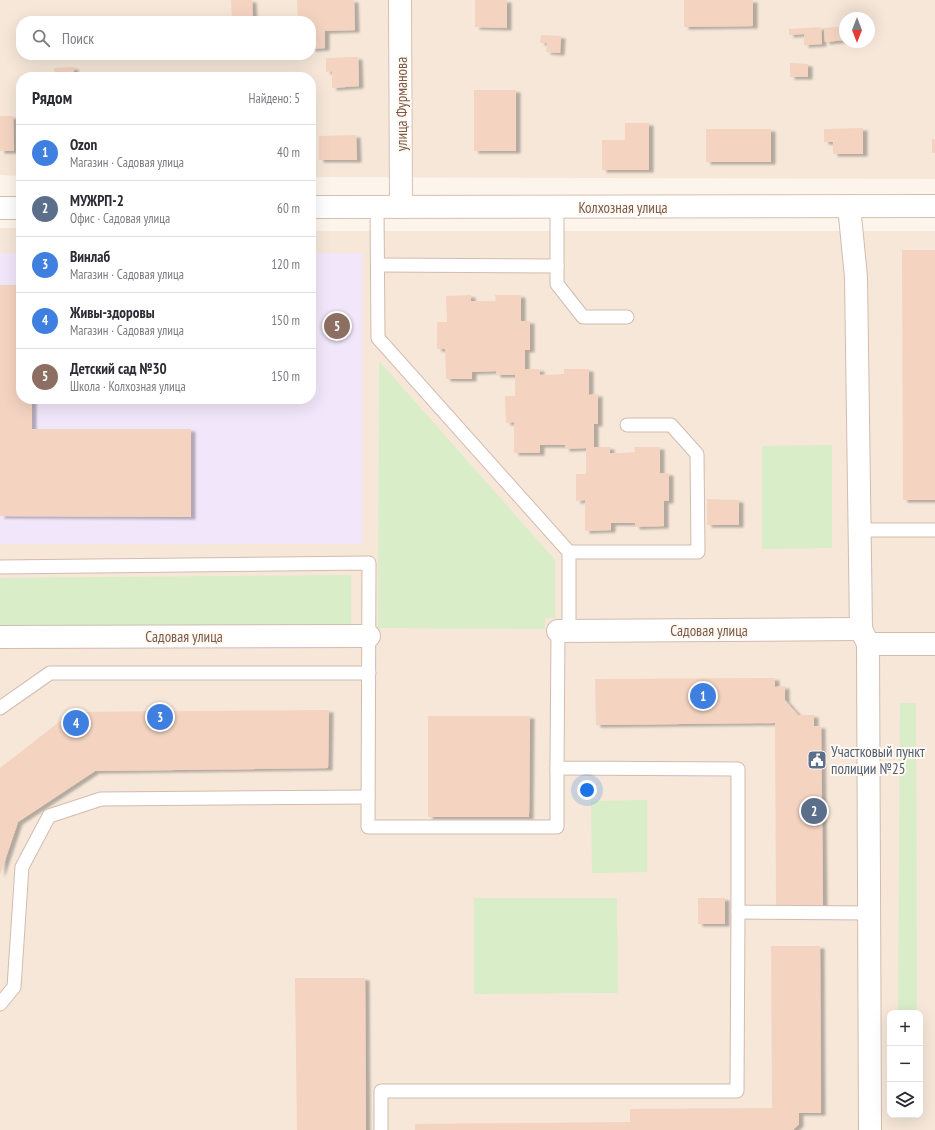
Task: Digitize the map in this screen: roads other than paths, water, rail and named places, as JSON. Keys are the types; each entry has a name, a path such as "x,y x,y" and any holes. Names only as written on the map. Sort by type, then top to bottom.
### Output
{"street":[{"name":"улица Фурманова","path":"400,0 401,207"},
{"path":"849,206 856,276 860,530 865,636 870,914 870,1130"},
{"name":"Колхозная улица","path":"316,207 935,206"},
{"path":"0,208 16,208"},
{"name":"Садовая улица","path":"563,630 865,636 935,644"},
{"name":"Садовая улица","path":"0,637 369,636"}],"lane":[{"path":"0,567 369,563 368,827 557,827 557,768 563,630 569,552 378,338 377,207"},
{"path":"557,207 557,284 583,317 627,317"},
{"path":"378,265 557,266"},
{"path":"569,552 698,552 697,454 671,425 627,425"},
{"path":"860,530 935,530"},
{"path":"0,708 50,673 369,673"},
{"path":"381,1130 381,1091 737,1092 738,770 557,768"},
{"path":"0,1004 14,987 22,867 49,816 102,799 368,797"},
{"path":"738,912 870,914"}],"place":[{"name":"Детский сад №30","path":"337,326"},
{"name":"Ozon","path":"703,696"},
{"name":"Винлаб","path":"160,717"},
{"name":"Живы-здоровы","path":"76,723"},
{"name":"Участковый пункт полиции №25","path":"817,760"},
{"name":"МУЖРП-2","path":"814,811"}]}
